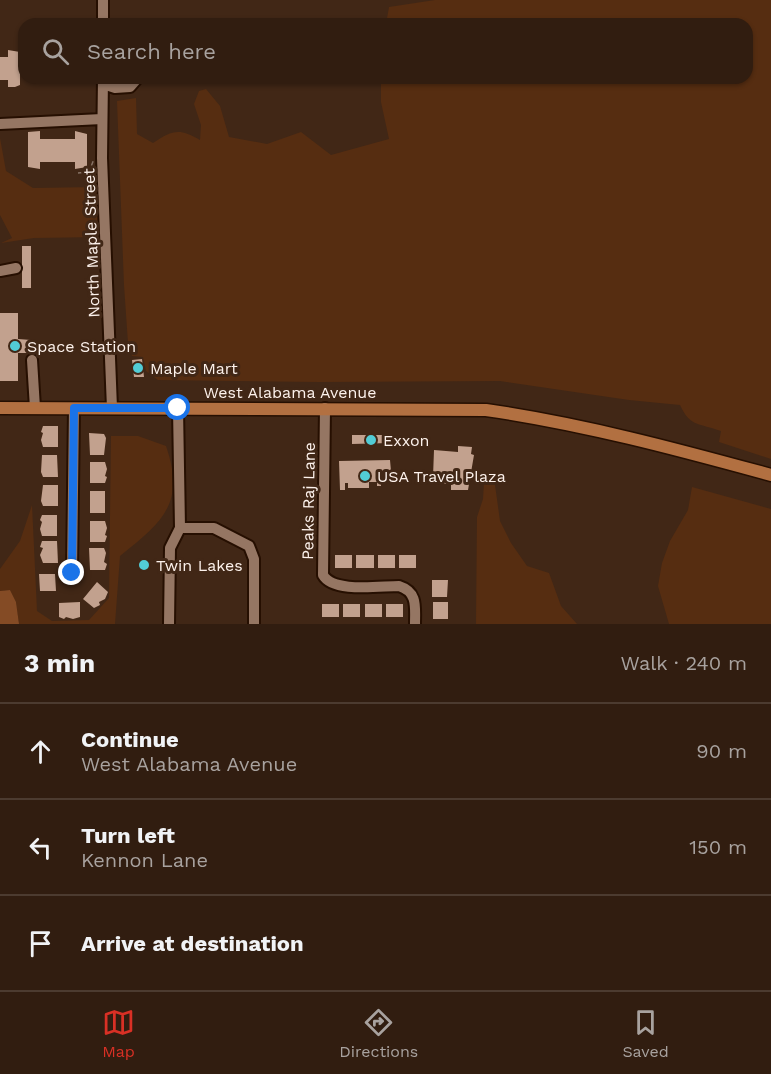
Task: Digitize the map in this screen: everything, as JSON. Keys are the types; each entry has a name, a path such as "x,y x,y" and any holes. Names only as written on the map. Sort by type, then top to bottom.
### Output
{"main road":[{"name":"West Alabama Avenue","path":"0,408 413,408 508,413 632,437 771,475"}],"street":[{"path":"103,0 103,18"},
{"name":"North Maple Street","path":"105,84 102,119 112,408"},
{"path":"109,84 115,88 130,87 132,84"},
{"path":"0,124 102,119"},
{"path":"0,271 16,268"},
{"path":"32,360 35,408"},
{"path":"72,573 74,408"},
{"path":"169,624 170,548 180,528 178,408"},
{"name":"Peaks Raj Lane","path":"325,408 322,575 327,582 338,586 399,586 407,589 414,599 415,624"},
{"path":"180,528 214,528 249,546 254,559 254,624"}],"path":[{"path":"78,173 89,172 92,159 98,158"}],"shaded area":[{"path":"435,0 771,0 771,459 719,442 721,431 692,421 680,405 500,381 158,380 146,371 143,357 132,356 128,343 124,285 117,101 136,98 137,134 153,143 176,132 200,140 201,125 194,104 199,91 206,89 220,106 229,137 267,144 301,132 331,155 389,139 381,102 381,84 753,84 753,18 387,18 389,7"},
{"path":"0,138 6,171 33,188 99,187 100,237 34,238 1,243 12,238 0,215"},
{"path":"111,436 138,436 166,446 173,483 166,510 158,522 120,556 115,624 19,624 16,602 10,590 0,591 0,569 20,541 32,505 37,611 52,621 89,620 109,598"},
{"path":"484,483 495,485 500,521 511,543 527,566 549,573 561,606 577,624 476,624 477,517 483,499"},
{"path":"692,487 771,509 771,624 669,624 658,586 662,563 670,541 688,510"},
{"path":"10,590 16,602 19,624 0,624 0,591"}],"building":[{"path":"8,50 18,52 18,84 20,85 15,87 8,87 8,80 0,80 0,57 8,57"},
{"path":"40,131 40,139 75,139 75,131 87,134 87,167 75,169 75,162 40,162 40,169 28,167 28,132"},
{"path":"22,246 31,246 31,288 22,288"},
{"name":"Space Station","path":"0,313 18,313 18,339 31,340 31,353 18,353 18,381 0,381"},
{"name":"Maple Mart","path":"142,359 144,377 134,377 132,360"},
{"path":"43,426 58,426 58,447 43,447 41,440 43,433 41,432"},
{"path":"89,433 104,434 106,438 104,455 90,455"},
{"path":"352,435 390,435 390,443 352,444"},
{"path":"458,446 472,447 471,454 474,455 468,490 451,490 451,484 436,483 436,477 433,477 434,450 458,452"},
{"path":"42,455 57,455 58,477 43,477"},
{"name":"USA Travel Plaza","path":"390,460 392,482 381,482 381,486 377,486 377,482 369,482 369,488 348,488 348,483 345,483 345,490 340,490 339,461"},
{"path":"90,462 105,462 107,469 105,476 107,477 105,483 90,483"},
{"path":"43,485 58,485 58,506 43,506 41,501"},
{"path":"90,491 105,491 105,513 90,513"},
{"path":"42,515 57,515 57,536 42,536 40,520"},
{"path":"90,521 105,521 107,528 105,535 107,536 105,542 90,542"},
{"path":"42,541 57,541 58,563 43,563 40,555 43,548 40,547"},
{"path":"89,548 104,548 106,553 104,562 107,564 105,570 90,570"},
{"path":"335,555 352,555 352,568 335,568"},
{"path":"356,555 374,555 374,568 356,568"},
{"path":"378,555 395,555 395,568 378,568"},
{"path":"399,555 416,555 416,568 399,568"},
{"path":"39,574 55,574 56,591 40,591"},
{"path":"432,580 448,580 447,597 432,597"},
{"path":"97,582 108,592 105,599 99,602 100,605 94,608 83,599"},
{"path":"80,602 80,617 64,619 59,617 59,603"},
{"path":"433,602 448,602 448,619 433,619"},
{"path":"322,604 339,604 339,617 322,617"},
{"path":"343,604 360,604 360,617 343,617"},
{"path":"365,604 382,604 382,617 365,617"},
{"path":"386,604 403,604 403,617 386,617"}],"place":[{"name":"Space Station","path":"15,346"},
{"name":"Maple Mart","path":"138,368"},
{"name":"Exxon","path":"371,440"},
{"name":"USA Travel Plaza","path":"365,476"},
{"name":"Twin Lakes","path":"144,565"}],"route":[{"path":"72,573 74,408 178,408"}]}
